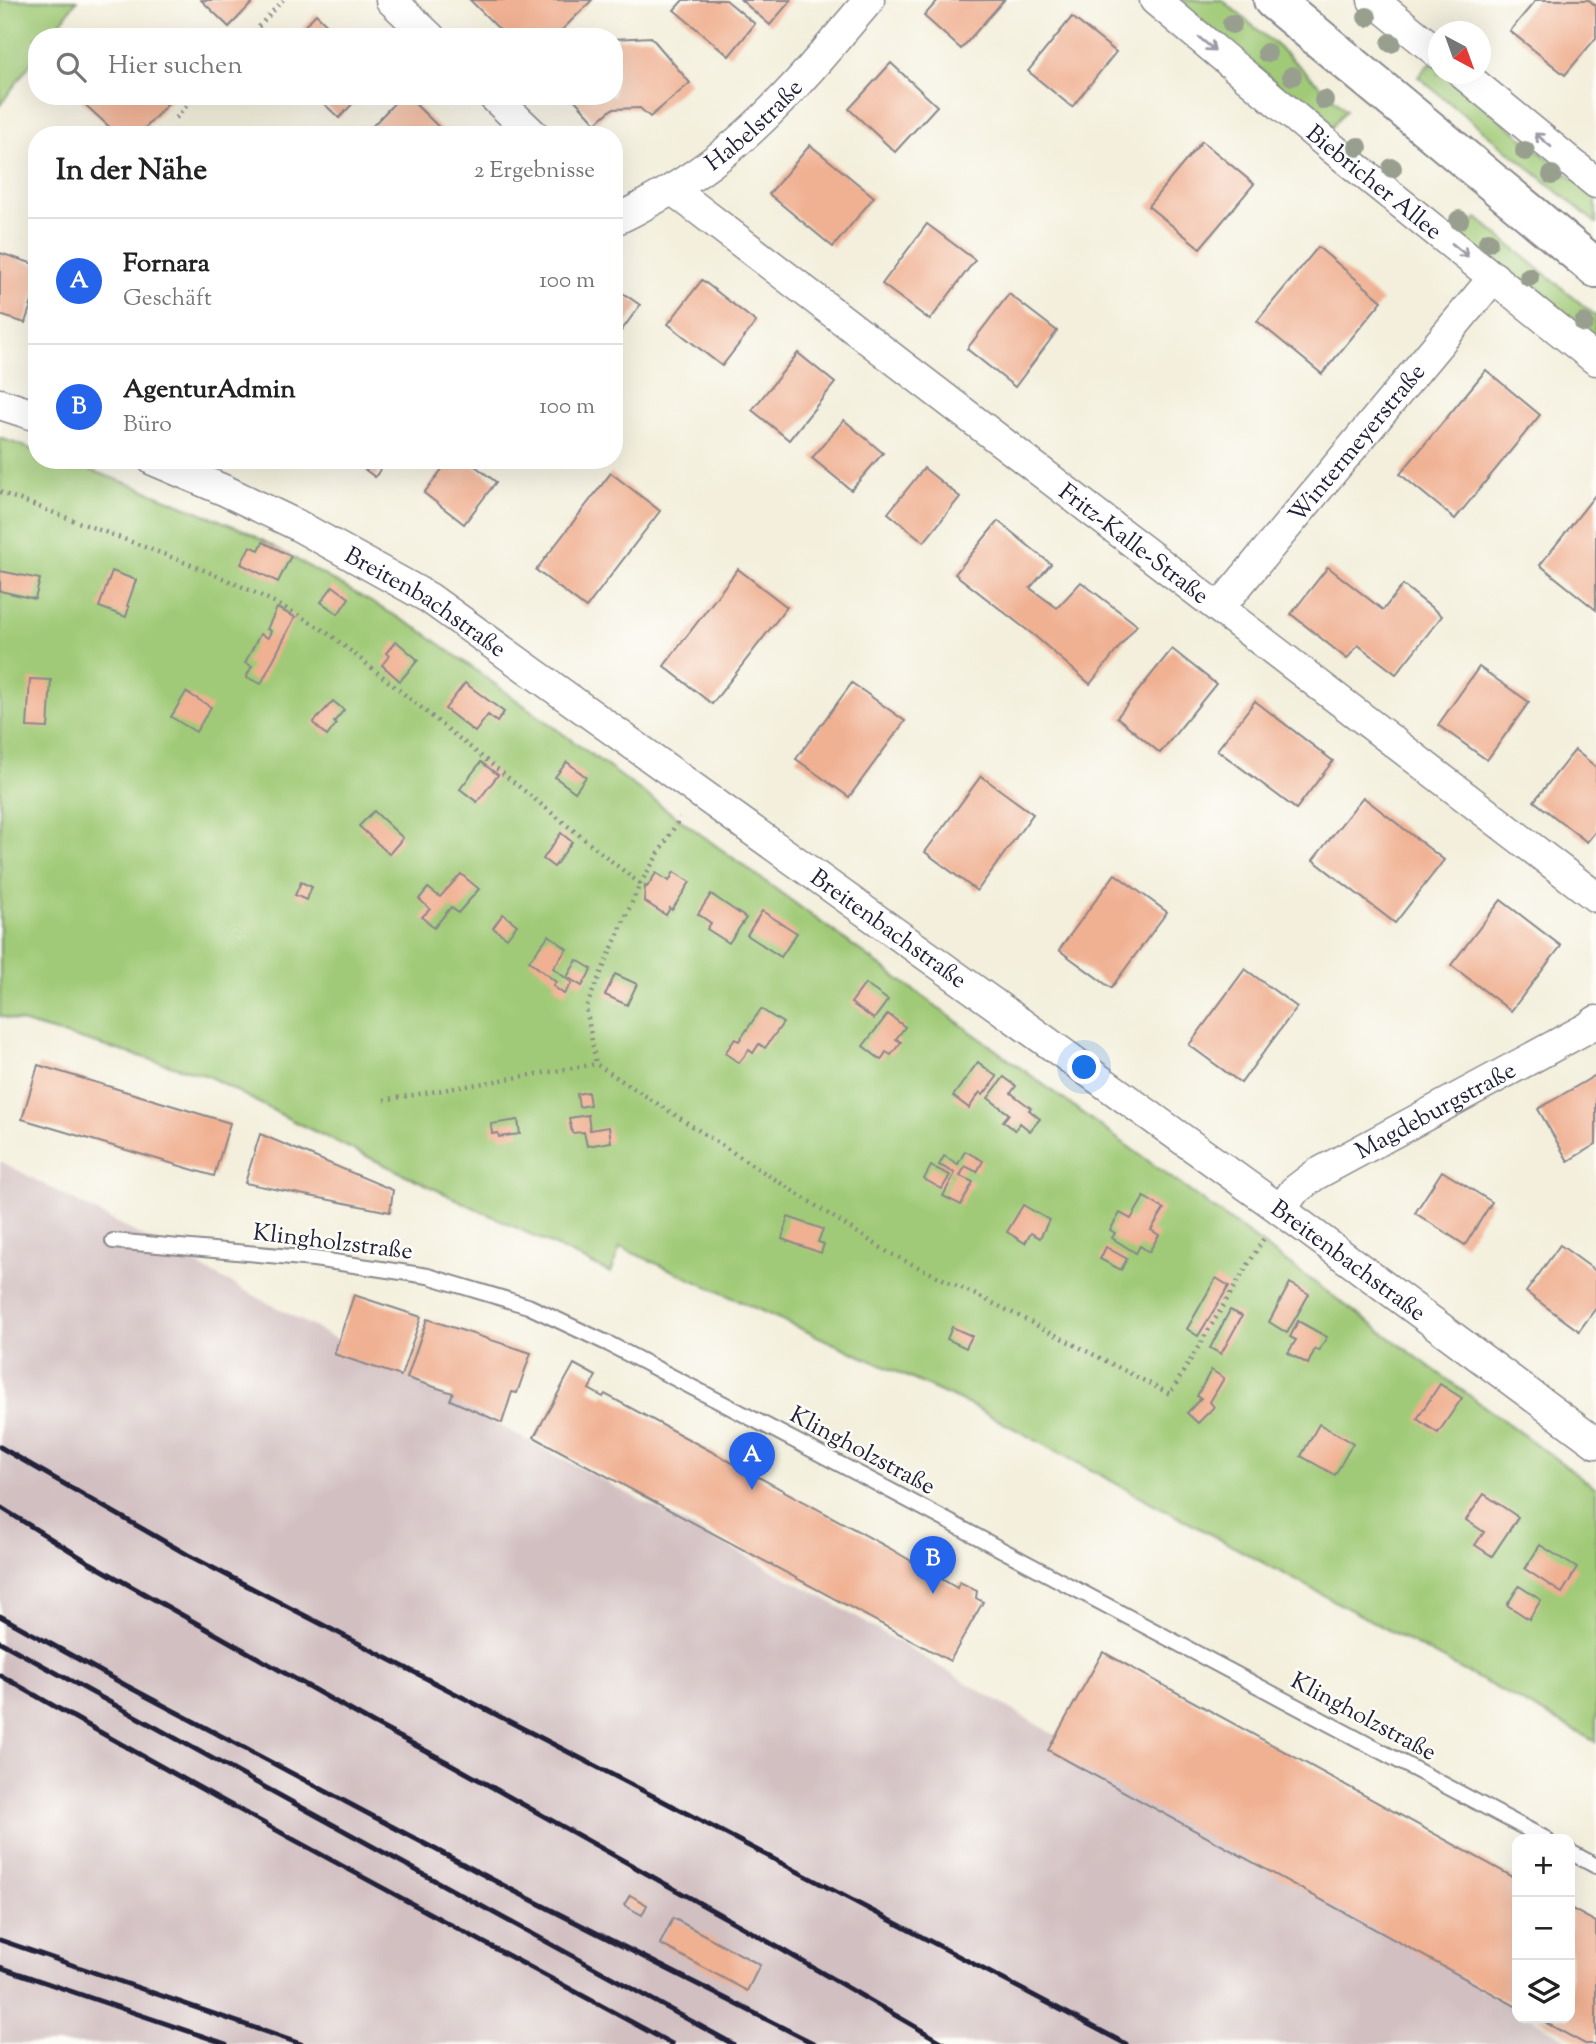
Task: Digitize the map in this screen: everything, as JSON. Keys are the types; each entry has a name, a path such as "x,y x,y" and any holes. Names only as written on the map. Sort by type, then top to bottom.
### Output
{"main road":[{"path":"1273,0 1596,268"}],"street":[{"path":"391,0 421,28"},
{"name":"Habelstraße","path":"623,213 673,190 733,147 768,116 869,0"},
{"name":"Biebricher Allee","path":"1155,0 1596,360"},
{"path":"1373,0 1428,45"},
{"path":"1476,84 1594,177"},
{"path":"502,105 525,126"},
{"name":"Fritz-Kalle-Straße","path":"673,190 1596,897"},
{"name":"Wintermeyerstraße","path":"1219,608 1494,277"},
{"path":"0,404 28,413"},
{"name":"Breitenbachstraße","path":"174,469 297,525 429,598 1281,1210 1596,1443"},
{"name":"Magdeburgstraße","path":"1281,1210 1294,1191 1315,1175 1596,1021"}],"lane":[{"name":"Klingholzstraße","path":"113,1241 314,1258 428,1276 528,1306 609,1344 878,1484 1537,1834"},
{"path":"1575,1855 1596,1866"}],"path":[{"path":"257,28 283,0"},
{"path":"176,118 187,105"},
{"path":"0,492 190,565 259,594 304,617 332,636 640,884"},
{"path":"596,1064 586,1007 640,884 697,790"},
{"path":"384,1100 596,1064 889,1252 1005,1308 1170,1394 1281,1210"}],"shaded area":[{"path":"0,1161 814,1592 1512,2007 1512,2023 1539,2023 1575,2044 0,2044"}],"green space":[{"path":"0,0 77,0 57,28 28,28 28,67 0,105"},
{"path":"1177,0 1222,0 1283,51 1346,110 1330,129"},
{"path":"1428,65 1428,84 1457,84 1596,198 1596,223 1418,77"},
{"path":"1477,218 1596,316 1596,346 1462,238"},
{"path":"0,438 28,448 28,469 87,469 246,531 422,631 1596,1488 1596,1742 974,1407 620,1247 611,1273 295,1122 208,1076 0,1016"}],"building":[{"path":"201,0 255,0 229,27"},
{"path":"470,0 592,0 564,28 498,28"},
{"path":"683,0 726,0 755,24 729,56 674,10"},
{"path":"741,0 791,0 770,25"},
{"path":"938,0 1004,0 961,49 924,16"},
{"path":"1536,0 1589,0 1596,6 1596,38 1565,75 1510,31"},
{"path":"316,14 331,28 303,28"},
{"path":"1072,17 1116,52 1072,107 1028,71"},
{"path":"651,37 690,83 650,117 640,108 612,109 596,123 579,105 623,105 623,39"},
{"path":"891,63 937,106 895,152 849,109"},
{"path":"86,105 166,105 147,126 108,126"},
{"path":"325,105 351,105 339,118"},
{"path":"392,105 416,105 438,126 373,126"},
{"path":"1202,141 1254,184 1200,248 1148,206"},
{"path":"810,145 874,197 833,247 769,194"},
{"path":"927,224 975,260 930,320 882,284"},
{"path":"1318,247 1382,301 1322,374 1257,321"},
{"path":"0,253 28,262 28,314 25,323 0,315"},
{"path":"702,280 756,322 722,366 668,324"},
{"path":"623,293 640,305 623,329"},
{"path":"1009,294 1057,331 1015,387 967,349"},
{"path":"798,353 835,383 789,440 752,410"},
{"path":"1486,370 1540,415 1455,519 1400,474"},
{"path":"844,420 883,453 851,490 812,458"},
{"path":"924,468 960,497 924,542 888,513"},
{"path":"364,469 381,469 375,477"},
{"path":"442,469 479,469 496,482 464,524 424,493"},
{"path":"611,473 660,511 586,608 536,570"},
{"path":"1596,494 1596,610 1540,565"},
{"path":"998,521 1051,564 1030,588 1057,608 1081,582 1137,625 1090,684 1036,637 955,574"},
{"path":"263,542 291,556 278,582 241,564 250,546 259,550"},
{"path":"1328,567 1383,610 1403,585 1442,616 1396,674 1358,645 1347,659 1291,614"},
{"path":"738,569 787,607 712,704 664,666"},
{"path":"0,571 40,579 35,599 0,591"},
{"path":"112,571 136,580 126,617 99,607"},
{"path":"333,586 349,598 338,614 321,602"},
{"path":"277,608 295,617 261,684 246,677 252,666 245,663 260,634 268,638 271,631 267,629"},
{"path":"396,641 418,660 400,681 382,665 389,656 386,653"},
{"path":"1172,649 1216,684 1160,753 1117,717"},
{"path":"1479,667 1529,702 1487,760 1438,725"},
{"path":"30,679 51,680 48,728 27,727"},
{"path":"465,683 504,712 497,722 488,715 475,732 445,709"},
{"path":"852,683 905,721 849,797 796,759"},
{"path":"186,692 211,707 196,732 171,717"},
{"path":"333,701 344,710 327,736 313,723"},
{"path":"1255,701 1333,761 1296,809 1217,750"},
{"path":"1575,750 1596,767 1596,831 1587,842 1534,801"},
{"path":"481,762 498,775 477,802 460,789"},
{"path":"567,762 586,777 575,792 555,777"},
{"path":"981,776 1033,814 977,891 925,852"},
{"path":"1363,797 1444,860 1395,923 1313,860"},
{"path":"374,811 403,838 389,854 359,826"},
{"path":"561,833 572,842 554,867 543,859"},
{"path":"674,872 690,882 666,915 644,901 645,886 647,887 656,873 669,881"},
{"path":"461,874 479,889 458,913 451,907 434,928 422,917 430,909 419,899 428,888 440,897"},
{"path":"1115,874 1167,912 1111,988 1059,950"},
{"path":"301,882 312,887 306,900 295,895"},
{"path":"711,894 746,918 729,943 707,929 711,923 698,914"},
{"path":"1501,900 1561,946 1511,1011 1451,965"},
{"path":"762,911 797,933 781,957 747,935"},
{"path":"503,914 517,925 507,938 493,928"},
{"path":"549,935 567,949 553,968 572,983 564,994 553,986 556,982 529,961"},
{"path":"577,960 592,969 582,986 567,977"},
{"path":"1245,969 1297,1007 1241,1083 1189,1045"},
{"path":"615,974 637,984 627,1005 605,995"},
{"path":"865,984 888,1000 874,1019 851,1003"},
{"path":"761,1009 783,1023 765,1048 759,1044 753,1053 749,1050 739,1063 725,1053 735,1039 739,1041"},
{"path":"888,1014 905,1027 896,1039 901,1042 891,1055 886,1052 881,1060 863,1046"},
{"path":"978,1062 997,1077 983,1095 980,1092 969,1108 953,1096"},
{"path":"38,1065 230,1123 214,1176 22,1119"},
{"path":"1596,1075 1596,1144 1568,1161 1538,1109"},
{"path":"1004,1077 1016,1086 1011,1093 1031,1108 1029,1110 1040,1119 1030,1131 1020,1123 1015,1130 1003,1121 1009,1114 988,1098"},
{"path":"588,1092 590,1105 579,1107 577,1094"},
{"path":"588,1115 590,1130 609,1127 611,1142 587,1146 584,1132 572,1133 569,1118"},
{"path":"518,1120 520,1134 499,1137 498,1133 492,1134 491,1124"},
{"path":"260,1134 393,1190 390,1212 245,1183"},
{"path":"965,1151 983,1161 977,1172 965,1166 960,1176 973,1182 961,1205 943,1196 955,1173 939,1165 944,1156 958,1164"},
{"path":"931,1166 950,1175 942,1189 924,1179"},
{"path":"1442,1171 1492,1202 1465,1245 1415,1213"},
{"path":"1144,1197 1164,1209 1151,1230 1159,1235 1149,1252 1140,1246 1136,1253 1112,1238 1115,1233 1110,1230 1120,1213 1131,1219"},
{"path":"1023,1205 1049,1220 1040,1238 1031,1233 1025,1243 1007,1232"},
{"path":"788,1217 823,1229 818,1242 824,1244 821,1253 782,1239"},
{"path":"1560,1245 1596,1271 1596,1308 1579,1331 1526,1292"},
{"path":"1106,1247 1127,1259 1121,1270 1100,1259"},
{"path":"1216,1278 1229,1286 1198,1336 1187,1329"},
{"path":"1290,1283 1309,1294 1287,1333 1269,1322"},
{"path":"354,1295 421,1317 401,1376 334,1354"},
{"path":"1230,1310 1242,1316 1221,1354 1210,1348"},
{"path":"427,1319 531,1353 517,1393 512,1392 502,1423 450,1400 453,1393 407,1378"},
{"path":"1298,1321 1327,1337 1319,1351 1315,1349 1308,1364 1288,1353 1296,1340 1290,1337"},
{"path":"952,1327 972,1336 966,1348 947,1339"},
{"path":"574,1364 596,1376 589,1389 603,1397 605,1394 891,1549 957,1588 960,1582 977,1591 976,1598 983,1602 950,1661 534,1437"},
{"path":"1211,1370 1224,1378 1210,1402 1214,1407 1198,1423 1187,1413 1201,1398 1197,1396"},
{"path":"1440,1384 1462,1398 1438,1433 1417,1419"},
{"path":"1319,1424 1353,1443 1335,1475 1301,1456"},
{"path":"1484,1494 1518,1517 1492,1556 1475,1545 1484,1532 1466,1520"},
{"path":"1540,1545 1577,1568 1562,1593 1525,1569"},
{"path":"1519,1586 1541,1600 1529,1619 1507,1605"},
{"path":"1103,1652 1512,1876 1512,2004 1048,1750"},
{"path":"630,1895 647,1905 642,1915 624,1905"},
{"path":"1575,1911 1596,1922 1596,2044 1585,2044 1546,2023 1575,2023"},
{"path":"673,1918 760,1965 747,1991 660,1944"}],"railway":[{"path":"0,1447 188,1555 1126,2044"},
{"path":"0,1507 90,1563 753,1933 945,2044"},
{"path":"0,1616 514,1891 815,2044"},
{"path":"0,1642 733,2044"},
{"path":"0,1675 250,1816 672,2044"},
{"path":"0,1940 301,2044"},
{"path":"0,1967 226,2044"}],"place":[{"name":"Fornara","path":"752,1490"},
{"name":"AgenturAdmin","path":"933,1594"}]}
